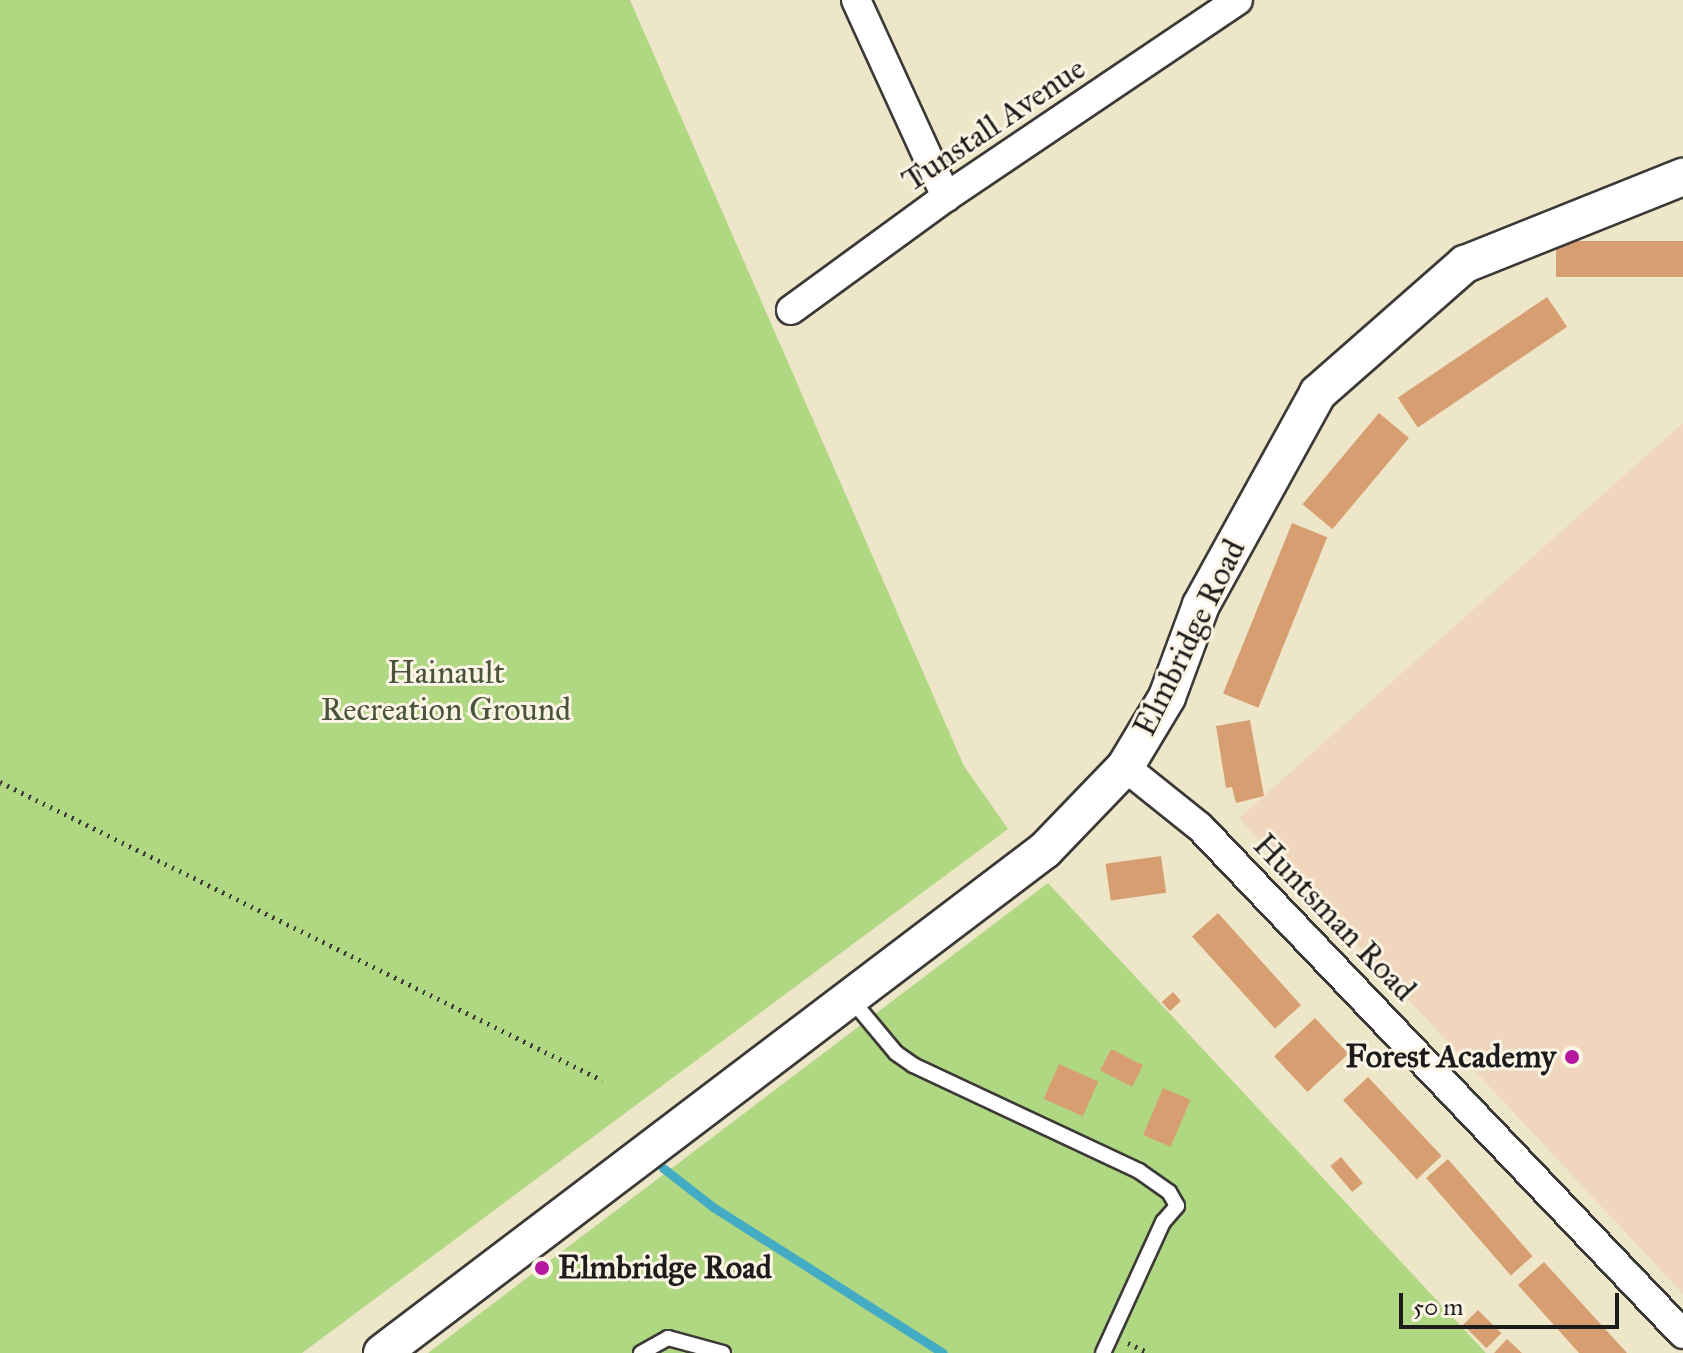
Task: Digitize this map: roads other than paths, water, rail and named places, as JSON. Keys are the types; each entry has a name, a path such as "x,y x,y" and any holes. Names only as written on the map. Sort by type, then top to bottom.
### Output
{"street":[{"path":"856,0 946,197"},
{"name":"Tunstall Avenue","path":"791,310 946,197 1238,0"},
{"name":"Elmbridge Road","path":"382,1353 1045,850 1125,767 1167,697 1201,605 1318,393 1465,264 1683,177"},
{"name":"Huntsman Road","path":"1125,767 1200,827 1683,1334"}],"lane":[{"path":"850,997 887,1044 913,1065 1148,1175 1169,1192 1177,1206 1163,1222 1103,1353"},
{"path":"641,1353 668,1338 723,1353"}],"waterway":[{"path":"663,1168 713,1207 943,1353"}],"place":[{"name":"Forest Academy","path":"1572,1057"},
{"name":"Elmbridge Road","path":"542,1268"}],"park label":[{"name":"Hainault Recreation Ground","path":"446,692"}]}
